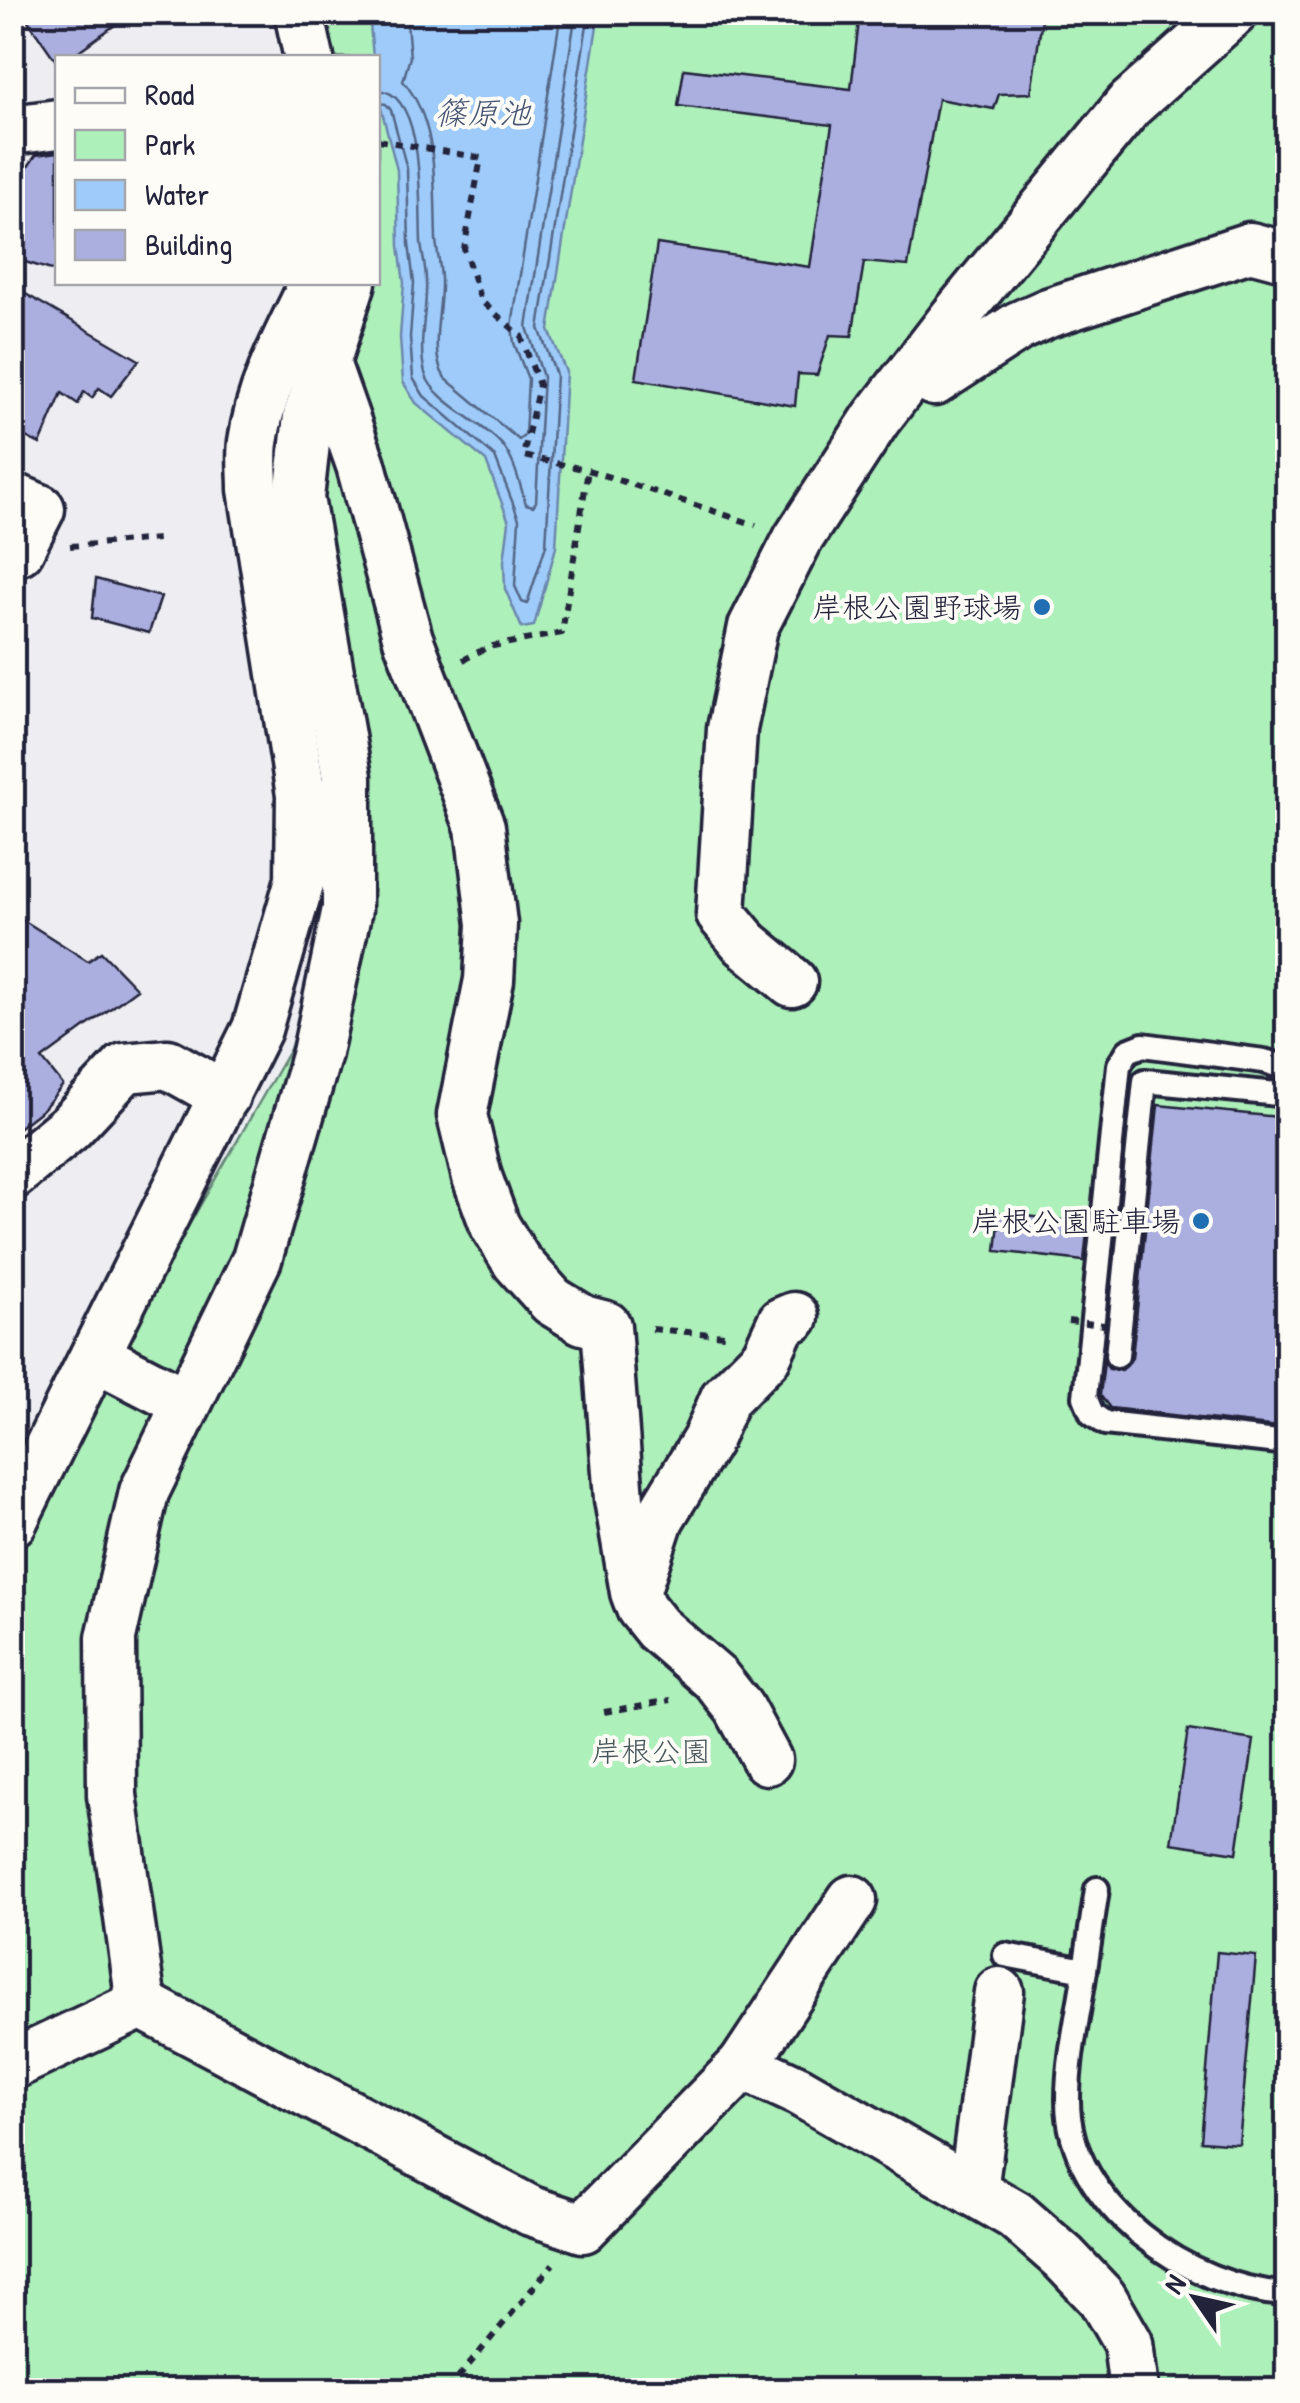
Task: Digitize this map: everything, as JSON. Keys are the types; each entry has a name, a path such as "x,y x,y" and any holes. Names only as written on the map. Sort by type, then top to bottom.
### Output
{"street":[{"path":"299,12 308,55"},
{"path":"329,12 338,55"},
{"path":"792,982 744,943 721,914 732,729 753,627 798,539 876,419 1129,105 1233,12"},
{"path":"12,130 55,124"},
{"path":"926,355 934,382 1019,326 1048,312 1250,247 1288,257"},
{"path":"12,1522 257,1029 301,872 301,795 254,489 252,446 262,399 275,364 314,285"},
{"path":"141,2004 112,1795 111,1638 144,1492 257,1259 318,1054 347,909 347,776 299,498 308,416 350,285"},
{"path":"326,364 361,465 408,638 480,827 492,924 489,980 462,1115 476,1177 495,1226 517,1262 552,1301 583,1320 606,1326 618,1499 635,1592 657,1628 716,1679 739,1708 767,1760"},
{"path":"12,497 40,509 16,550"},
{"path":"12,1175 70,1126 125,1068 168,1064 225,1096"},
{"path":"635,1592 660,1519 707,1440 725,1398 766,1357 785,1328"},
{"path":"95,1356 186,1403"},
{"path":"141,2004 532,2211 583,2228 743,2064 852,1900"},
{"path":"973,2191 1002,1973"},
{"path":"12,2065 141,2004"},
{"path":"743,2064 799,2091 1014,2215 1102,2298 1128,2343 1134,2390"}],"lane":[{"path":"1288,1068 1264,1061 1143,1045 1128,1050 1118,1065 1085,1397 1092,1414 1105,1424 1288,1442"},
{"path":"1118,1356 1145,1081 1288,1095"},
{"path":"1097,1889 1068,2100 1074,2140 1096,2188 1168,2256 1215,2280 1261,2293 1288,2294"},
{"path":"1002,1973 1085,1970"}],"path":[{"path":"380,140 481,158 464,249 481,301 521,336 539,385 523,456 588,470 798,539"},
{"path":"488,647 562,633 588,470"},
{"path":"16,550 159,539"},
{"path":"1068,1321 1104,1325"},
{"path":"606,1326 785,1328"},
{"path":"448,2390 583,2228"}],"green space":[{"name":"岸根公園","path":"316,13 1287,13 1287,2390 13,2390 12,1557 108,1366 290,1049 336,899 271,472 284,404 336,285 380,285 380,55 325,55"}],"water":[{"name":"篠原池","path":"369,13 599,13 549,330 566,372 556,547 534,626 522,628 505,589 509,522 486,461 416,403 403,382 400,337 404,283 397,170 380,104 380,55 373,55"}],"building":[{"path":"22,12 133,12 73,55 55,55 55,60"},
{"path":"860,12 1043,12 1031,93 999,94 994,109 938,99 908,266 864,262 852,336 830,335 817,375 798,374 795,406 636,379 657,244 810,267 832,125 678,106 684,69 851,89"},
{"path":"55,152 55,271 12,258 12,190 36,155"},
{"path":"12,286 139,360 111,396 99,388 92,398 84,392 78,404 62,393 40,444 12,430"},
{"path":"96,579 161,597 149,633 92,618"},
{"path":"12,913 88,961 101,952 137,989 42,1059 63,1085 43,1109 12,1133"},
{"name":"岸根公園駐車場","path":"1158,1105 1288,1118 1288,1428 1110,1408 1100,1395 1104,1362 1109,1369 1122,1370 1132,1358"},
{"path":"1000,1213 1088,1223 1084,1261 996,1251"},
{"path":"1188,1730 1254,1740 1237,1853 1171,1843"},
{"path":"1217,1952 1256,1956 1239,2144 1201,2141"}],"place":[{"name":"岸根公園野球場","path":"1042,607"},
{"name":"岸根公園駐車場","path":"1201,1221"}]}
